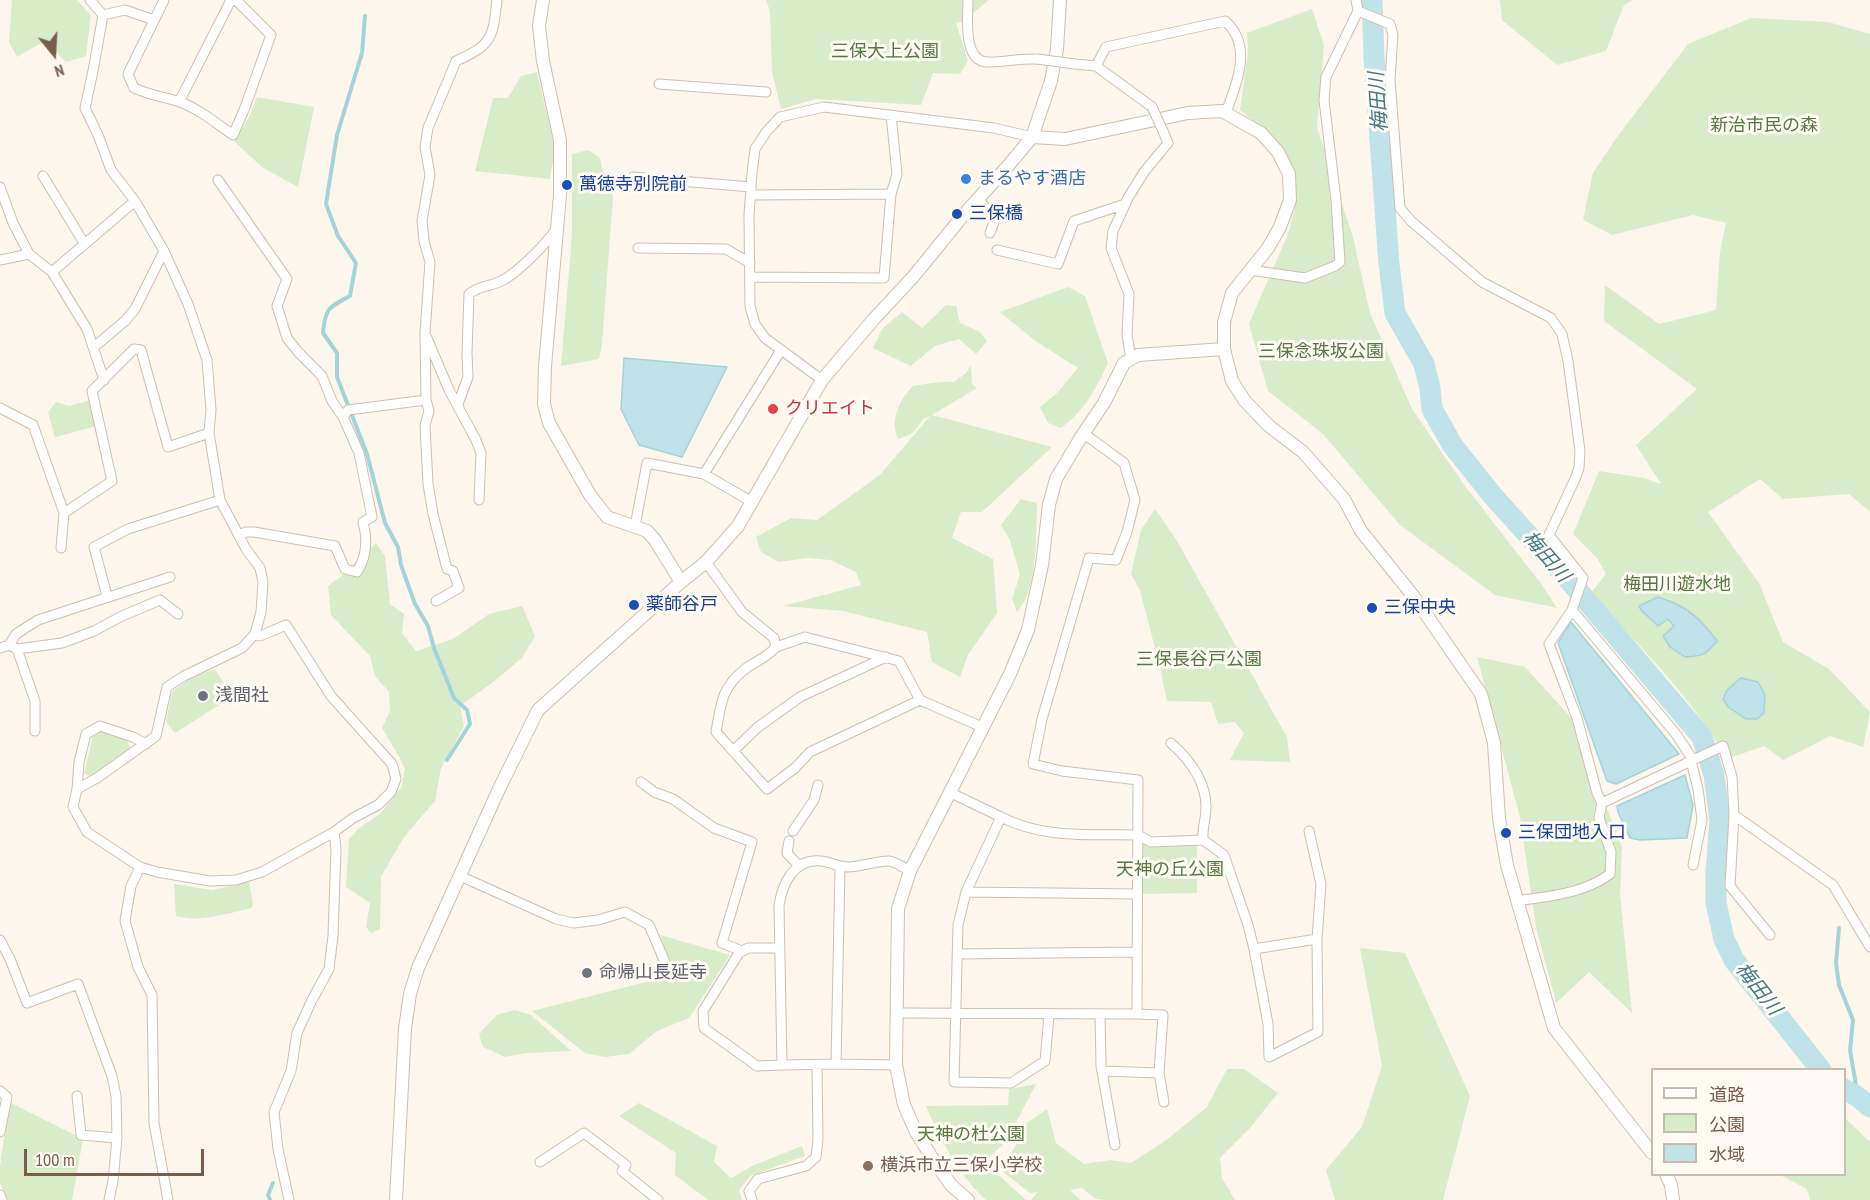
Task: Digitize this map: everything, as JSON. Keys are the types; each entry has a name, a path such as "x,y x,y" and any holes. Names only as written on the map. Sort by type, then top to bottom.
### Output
{"street":[{"path":"90,0 103,15"},
{"path":"164,0 128,74 134,88 179,102 196,110 233,135 271,35 236,0"},
{"path":"179,102 231,0"},
{"path":"436,600 459,588 453,571 447,569 433,514 425,424 429,411 426,400 424,333 430,262 424,241 422,221 430,176 425,147 428,128 456,61 470,55 488,42 495,21 497,0"},
{"path":"543,0 539,26 561,140 544,404 549,423 590,495 608,517 647,531 681,582"},
{"path":"968,0 969,45 975,56 987,63 1019,58 1096,66 1152,107 1163,131 1168,143 1144,172 1125,204 1113,231 1111,248 1129,294 1127,334 1131,359"},
{"path":"396,1200 405,1028 410,994 418,968 538,710 706,562 738,526 822,380 1032,136 1051,81 1057,49 1060,0"},
{"path":"1250,270 1305,278 1340,262 1336,200 1324,100 1326,77 1358,11 1356,0"},
{"path":"103,15 125,10 154,21"},
{"path":"1358,11 1390,24 1393,35 1390,80 1400,208 1411,221 1482,282 1551,318 1562,334 1568,361 1579,459 1575,479 1549,535 1583,578 1572,609 1549,644 1577,718 1597,793 1602,803 1599,818 1611,852 1610,874 1596,885 1579,890 1517,901"},
{"path":"76,789 97,778 156,736 167,687 184,676 242,648 255,634 261,612 263,582 260,568 220,500 209,433 212,410 207,360 188,304 164,251 135,201 111,170 85,108 103,15"},
{"path":"1096,66 1106,47 1225,21 1233,28 1242,64 1226,112"},
{"path":"659,84 765,92"},
{"path":"822,380 765,338 755,324 750,306 751,191 755,149 780,117 824,107 1065,139 1188,113 1226,112 1261,133 1278,152 1289,174 1290,200 1280,227 1268,248 1232,293 1224,322 1224,349 1233,381 1245,401 1269,426 1303,452 1344,499 1361,531 1414,597 1481,694 1494,743 1499,819 1507,865 1554,1028 1651,1150"},
{"path":"750,277 884,278 891,194 897,174 891,115"},
{"path":"43,176 84,243"},
{"path":"633,177 751,191 891,194"},
{"path":"218,180 287,279 277,306 287,338 322,376 333,401 344,417 359,453 372,517 363,522 367,534 364,559 357,572 345,568 335,546 254,532 239,535"},
{"path":"0,188 28,255 52,272 82,320 94,347 104,380"},
{"path":"977,199 996,218 990,233"},
{"path":"52,272 135,201"},
{"path":"997,250 1058,264 1074,221 1125,204"},
{"path":"458,404 468,377 469,294 480,286 500,282 548,242 557,228"},
{"path":"638,248 726,249 750,263"},
{"path":"94,347 125,321 135,309 164,251"},
{"path":"0,260 28,255"},
{"path":"424,333 449,390 481,453 479,500"},
{"path":"63,513 112,482 92,391 134,349 141,350 168,447 209,433"},
{"path":"968,1200 951,1185 916,1132 904,1105 896,1065 898,909 910,871 1010,674 1028,630 1042,566 1049,506 1056,479 1104,403 1124,363 1138,355 1224,349"},
{"path":"704,474 781,350"},
{"path":"344,417 348,410 426,400"},
{"path":"0,408 33,425 63,513 61,548"},
{"path":"1083,433 1124,463 1135,500 1127,532 1116,560 1089,558 1042,719 1033,764 1062,771 1138,780 1137,1014"},
{"path":"635,526 647,463 704,474 752,502"},
{"path":"107,596 94,547 128,529 220,500"},
{"path":"128,529 131,540"},
{"path":"706,562 742,612 774,638 776,647"},
{"path":"9,647 16,634 38,620 145,582 170,577"},
{"path":"9,647 62,643 94,631 160,600 178,614"},
{"path":"1572,609 1676,734 1693,759 1702,820 1693,866"},
{"path":"146,744 100,726 86,734 79,762 73,807 87,832 141,867 157,872 210,882 236,880 262,872 378,805 391,792 396,779 392,764 331,696 286,625 260,636 255,634"},
{"path":"920,700 810,752 795,768 767,789 716,732 724,691 745,670 770,654 776,647 805,637 899,661 920,700 982,727"},
{"path":"9,647 35,701 35,731"},
{"path":"733,752 758,726 800,697 886,657"},
{"path":"1171,743 1186,757 1197,773 1204,794 1206,809 1202,831 1203,840"},
{"path":"1602,803 1723,746 1732,777 1734,814 1730,886 1770,935"},
{"path":"641,782 654,792 673,799 714,828 752,842 722,944 742,951"},
{"path":"793,831 813,800 818,785"},
{"path":"950,792 1020,827 1044,832 1138,835 1151,842 1203,840 1224,855 1254,949 1268,1024 1269,1057 1318,1032 1317,939 1321,884 1309,831"},
{"path":"1734,814 1833,885 1870,946"},
{"path":"1001,817 966,892 958,925 954,1082 1011,1083 1045,1061 1049,1015"},
{"path":"289,1200 278,1149 274,1112 291,1071 297,1033 329,969 333,936 336,849 334,832"},
{"path":"789,841 787,853 799,866"},
{"path":"782,1065 781,894 787,878 799,866 820,861 840,867 859,867 889,861 910,871"},
{"path":"141,867 131,886 125,921 138,967 152,995 154,1123 168,1200"},
{"path":"837,1064 840,867"},
{"path":"460,876 556,919 574,923 598,920 625,912 649,925 670,974"},
{"path":"966,892 1137,894"},
{"path":"1254,949 1317,939"},
{"path":"0,940 10,958 27,1004 78,984 112,1076 116,1096 117,1138 109,1200"},
{"path":"780,948 748,948 739,953 703,1011 704,1028 757,1066 896,1065"},
{"path":"958,954 1137,952"},
{"path":"898,1013 1163,1014 1159,1073 1164,1102"},
{"path":"1100,1014 1103,1071 1115,1145"},
{"path":"752,1200 749,1191 758,1179 806,1166 816,1157 818,1140 817,1066"},
{"path":"1103,1071 1159,1073"},
{"path":"0,1091 8,1097 0,1132"},
{"path":"77,1096 81,1135 117,1138"},
{"path":"540,1162 584,1133 626,1165 622,1171 658,1200"},
{"path":"1667,1176 1673,1200"},
{"path":"0,1195 2,1200"}],"green space":[{"path":"12,0 77,0 91,15 86,56 66,62 45,41 17,57 9,42"},
{"name":"三保大上公園","path":"766,0 989,0 962,22 956,23 968,61 960,74 933,73 921,105 816,99 781,109 772,72 770,11"},
{"path":"1500,0 1633,0 1624,5 1606,51 1557,65 1502,20"},
{"name":"三保念珠坂公園","path":"1312,9 1324,45 1317,127 1353,237 1370,313 1412,409 1465,486 1542,585 1557,608 1495,595 1400,525 1323,434 1268,391 1249,324 1288,234 1295,207 1296,185 1291,166 1275,138 1240,110 1248,51 1247,33"},
{"name":"新治市民の森","path":"1751,18 1828,22 1870,34 1870,512 1849,494 1783,499 1760,479 1708,512 1759,583 1783,642 1829,669 1870,712 1863,747 1830,736 1783,760 1764,746 1727,759 1681,693 1591,593 1606,574 1597,558 1573,534 1599,471 1644,478 1661,484 1636,445 1697,389 1604,321 1605,285 1659,324 1716,310 1720,252 1726,223 1693,215 1612,235 1583,220 1593,173 1617,137 1688,44"},
{"path":"537,72 555,148 550,179 475,171 493,98 508,98 521,76"},
{"path":"257,97 314,107 298,187 263,168 234,141 248,119"},
{"path":"588,150 600,158 604,176 613,197 602,344 599,359 561,366 572,234 572,154"},
{"path":"1068,287 1085,296 1108,363 1089,399 1061,428 1048,423 1040,407 1057,393 1078,368 1034,340 1000,312"},
{"path":"946,305 956,306 960,323 980,332 987,341 976,354 959,339 935,346 911,366 873,348 882,329 902,312 922,328"},
{"path":"971,365 972,384 977,388 932,415 1052,447 982,512 961,512 952,538 993,559 997,613 968,655 960,677 932,662 927,632 843,611 783,606 861,585 856,572 830,560 807,558 779,562 761,552 756,537 791,518 817,520 880,475 930,416 923,419 913,433 898,439 895,424 897,410 908,391 913,386 954,382 966,373"},
{"path":"90,400 97,426 55,437 48,412 56,402 69,406"},
{"path":"1021,499 1037,503 1032,576 1024,602 1017,612 1012,599 1020,575 1010,540 1001,525"},
{"name":"三保長谷戸公園","path":"1155,509 1177,541 1287,737 1290,762 1230,760 1244,733 1235,722 1218,724 1211,702 1167,701 1140,590 1131,574 1141,530"},
{"path":"376,543 385,556 390,604 404,614 402,633 416,651 453,639 489,614 522,606 535,636 522,658 460,706 464,726 441,768 435,801 404,837 381,877 380,929 371,933 366,927 370,903 346,887 349,839 359,828 380,814 401,788 405,769 382,728 390,711 389,692 375,676 370,656 331,615 328,586"},
{"path":"1477,657 1525,667 1574,721 1622,848 1620,894 1632,1013 1589,972 1556,1003 1536,927 1520,817"},
{"path":"215,669 232,697 175,733 166,722 172,692 192,677"},
{"path":"102,731 126,739 130,747 128,753 90,777 84,773 93,735"},
{"name":"天神の丘公園","path":"1143,844 1165,847 1197,845 1197,893 1142,894"},
{"path":"249,882 252,908 205,918 176,916 174,884 212,890"},
{"path":"660,935 730,955 689,1018 657,1031 629,1054 605,1057 585,1053 532,1011 673,975"},
{"path":"1360,948 1405,953 1470,1096 1443,1200 1335,1200 1326,1170 1362,1127 1382,1066"},
{"path":"515,1010 531,1015 571,1051 526,1053 505,1057 483,1047 479,1034 497,1015"},
{"path":"1227,1069 1244,1069 1278,1093 1249,1129 1220,1158 1222,1178 1235,1200 1105,1200 1096,1199 1082,1188 1070,1190 1080,1200 1031,1200 1038,1192 1030,1193 1002,1171 1027,1123 1047,1109 1056,1143 1084,1164 1111,1160 1131,1163 1165,1141 1207,1107"},
{"name":"天神の杜公園","path":"1036,1084 1006,1142 984,1162 1026,1200 986,1200 951,1156 926,1106 1008,1105 1009,1089"},
{"path":"9,1102 83,1139 72,1200 6,1200 0,1182 0,1167"},
{"path":"639,1103 717,1146 714,1162 731,1178 752,1166 802,1146 805,1156 750,1176 739,1190 742,1200 708,1200 675,1175 676,1153 619,1116"},
{"path":"1846,1119 1870,1142 1870,1200 1810,1200 1807,1189 1782,1176 1846,1176"}],"water":[{"path":"624,358 727,367 682,457 639,445 621,409"},
{"path":"1658,597 1685,609 1704,625 1717,641 1704,654 1685,657 1670,647 1663,636 1674,626 1668,619 1658,626 1639,606"},
{"path":"1571,622 1679,754 1616,784 1607,781 1558,643"},
{"path":"1741,678 1758,682 1765,695 1764,713 1757,719 1746,719 1728,707 1723,699 1727,690"},
{"path":"1685,775 1693,805 1687,838 1640,840 1630,838 1617,806"}],"waterway":[{"name":"梅田川","path":"1372,0 1389,264 1395,313 1424,364 1432,409 1453,446 1493,496 1575,587 1702,737 1714,775 1720,821 1716,903 1724,939 1734,960 1819,1068"},
{"path":"365,16 362,53 337,135 326,204 338,236 356,263 350,296 329,309 323,333 337,353 337,377 367,454 385,523 398,547 401,565 415,604 428,626 434,648 454,698 467,710 470,724 447,760"},
{"path":"1839,928 1836,963 1839,985 1853,1020 1850,1050 1858,1097"},
{"name":"梅田川","path":"1846,1090 1870,1107"},
{"path":"270,1200 268,1195 273,1183"}],"place":[{"name":"まるやす酒店","path":"966,179"},
{"name":"萬徳寺別院前","path":"567,185"},
{"name":"三保橋","path":"957,214"},
{"name":"クリエイト","path":"773,409"},
{"name":"薬師谷戸","path":"634,605"},
{"name":"三保中央","path":"1372,608"},
{"name":"浅間社","path":"203,696"},
{"name":"三保団地入口","path":"1506,833"},
{"name":"命帰山長延寺","path":"587,973"},
{"name":"横浜市立三保小学校","path":"868,1166"}],"park label":[{"name":"梅田川遊水地","path":"1677,585"}]}
